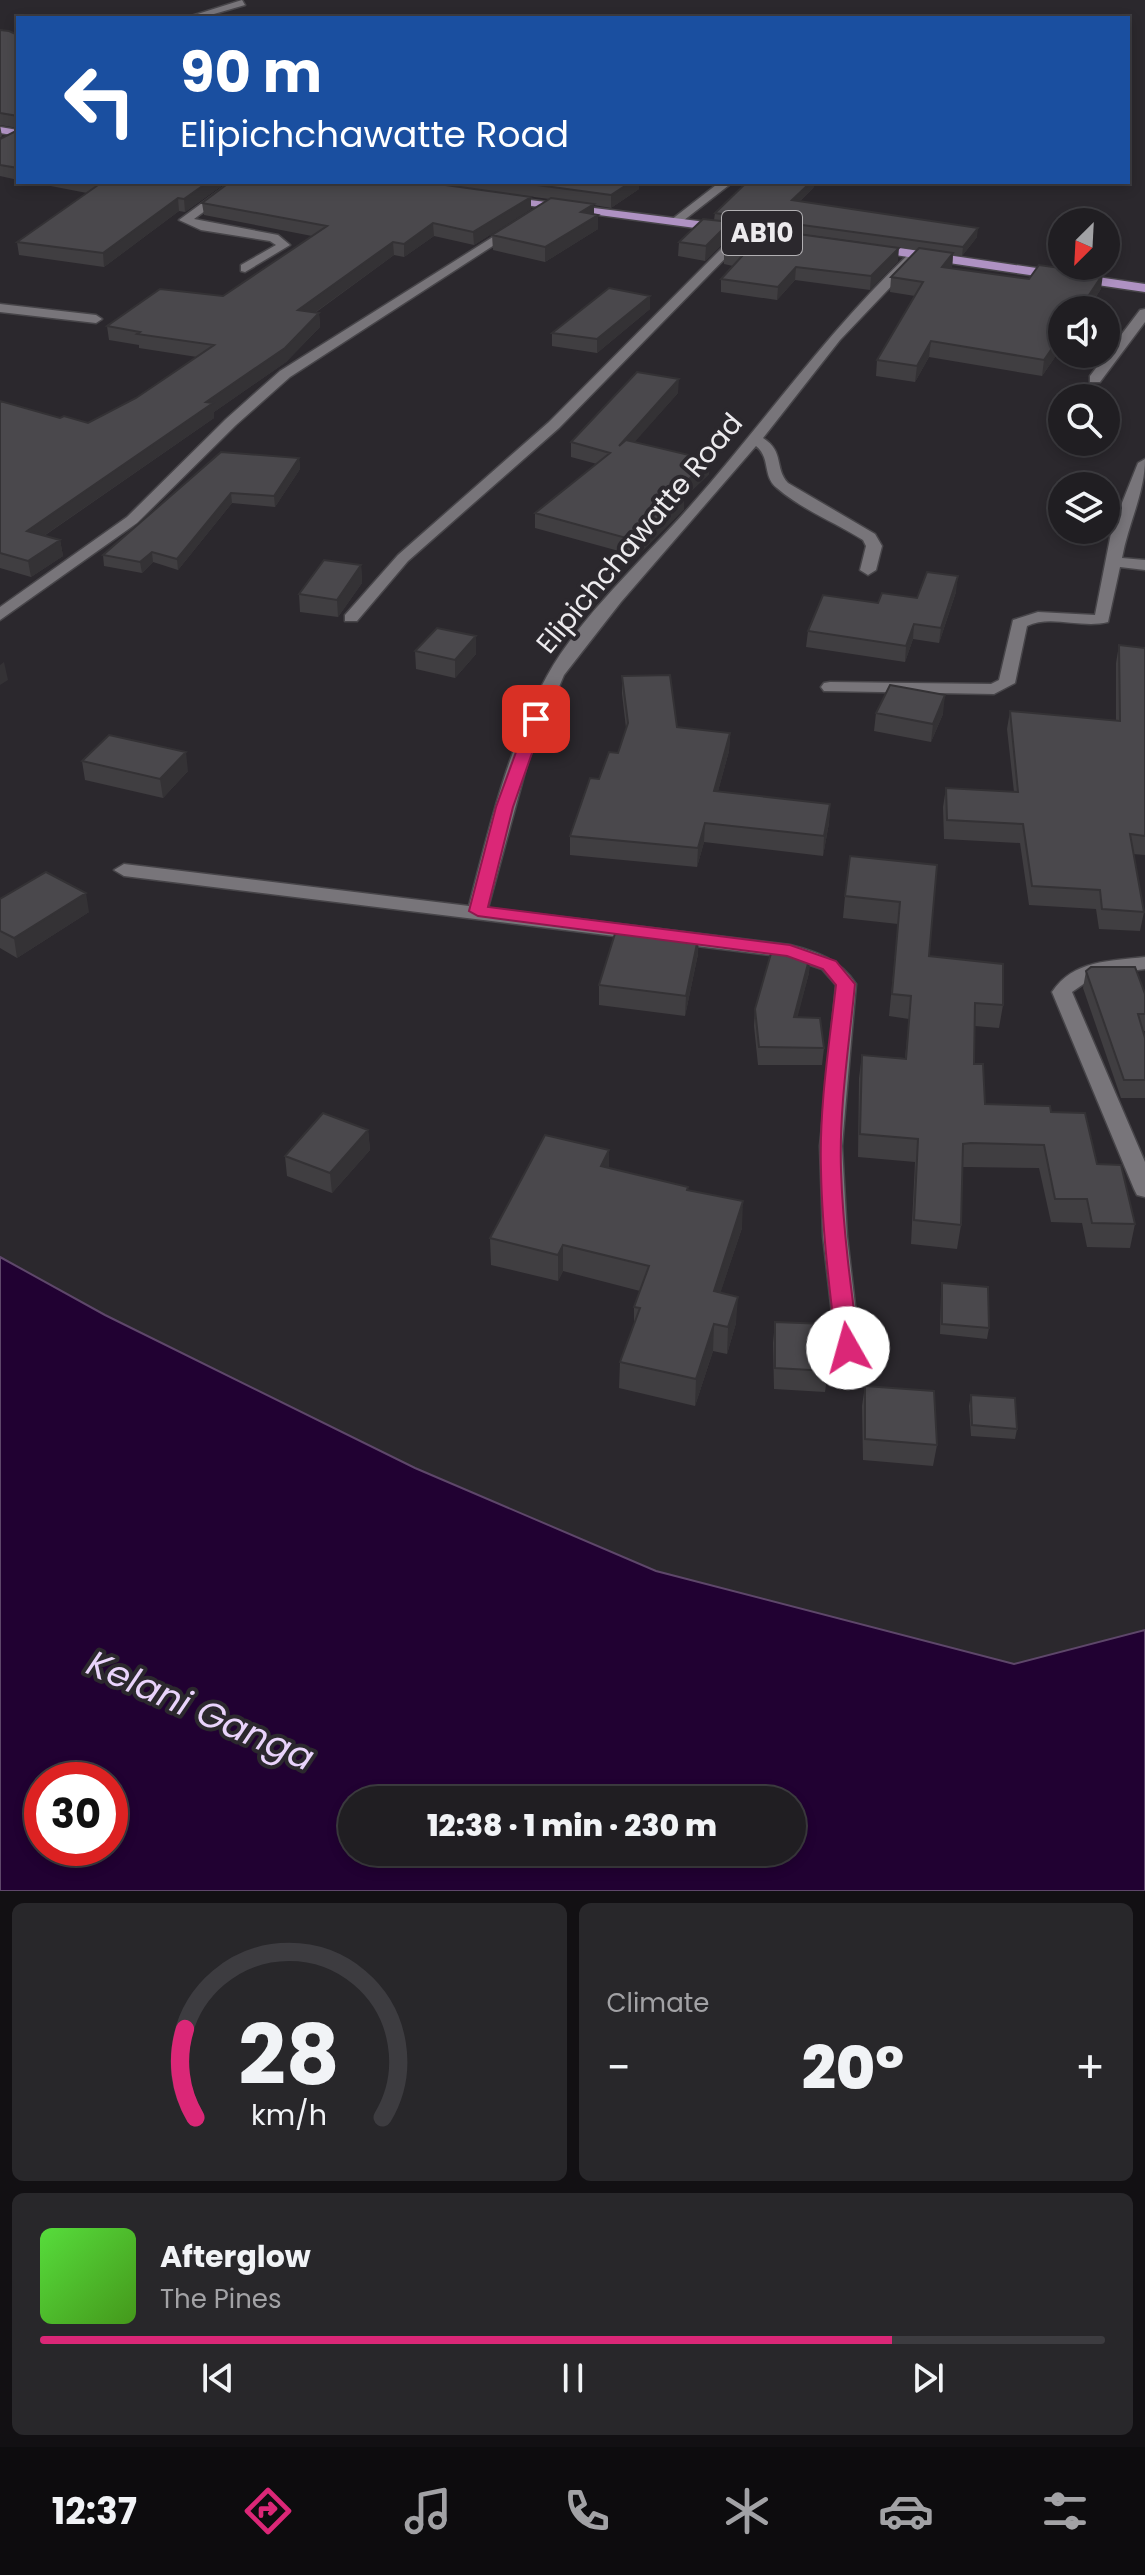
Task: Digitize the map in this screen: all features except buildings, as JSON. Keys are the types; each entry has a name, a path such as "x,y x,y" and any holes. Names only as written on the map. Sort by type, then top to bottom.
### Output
{"main road":[{"name":"AB10","path":"487,197 777,235"},
{"path":"854,246 1145,288"}],"street":[{"path":"197,16 242,3"},
{"path":"235,184 185,220 201,226 274,238 284,245 245,268"},
{"path":"675,222 724,184"},
{"path":"0,615 132,520 231,422 285,374 549,206"},
{"path":"351,618 403,558 587,394 639,336 746,231"},
{"name":"Elipichchawatte Road","path":"478,911 504,807 525,741 557,673 605,609 755,439 888,279 916,254"},
{"path":"0,308 96,319"},
{"path":"1095,379 1145,313"},
{"path":"755,439 774,454 774,476 783,486 870,537 874,546 868,570"},
{"path":"830,687 994,689 1007,683 1019,623 1028,617 1088,623 1102,619 1106,612 1120,528 1145,463"},
{"path":"1112,562 1145,565"},
{"path":"124,870 790,951 829,965 846,984 834,1094 831,1167 836,1255 848,1348"},
{"path":"1145,963 1091,970 1070,978 1062,992 1145,1189"}],"water":[{"name":"Kelani Ganga","path":"0,1257 105,1315 415,1468 656,1571 1014,1664 1145,1630 1145,1891 0,1891"}],"route":[{"path":"536,719 525,741 504,807 478,911 790,951 829,965 846,984 834,1094 831,1167 836,1255 848,1348"}]}
